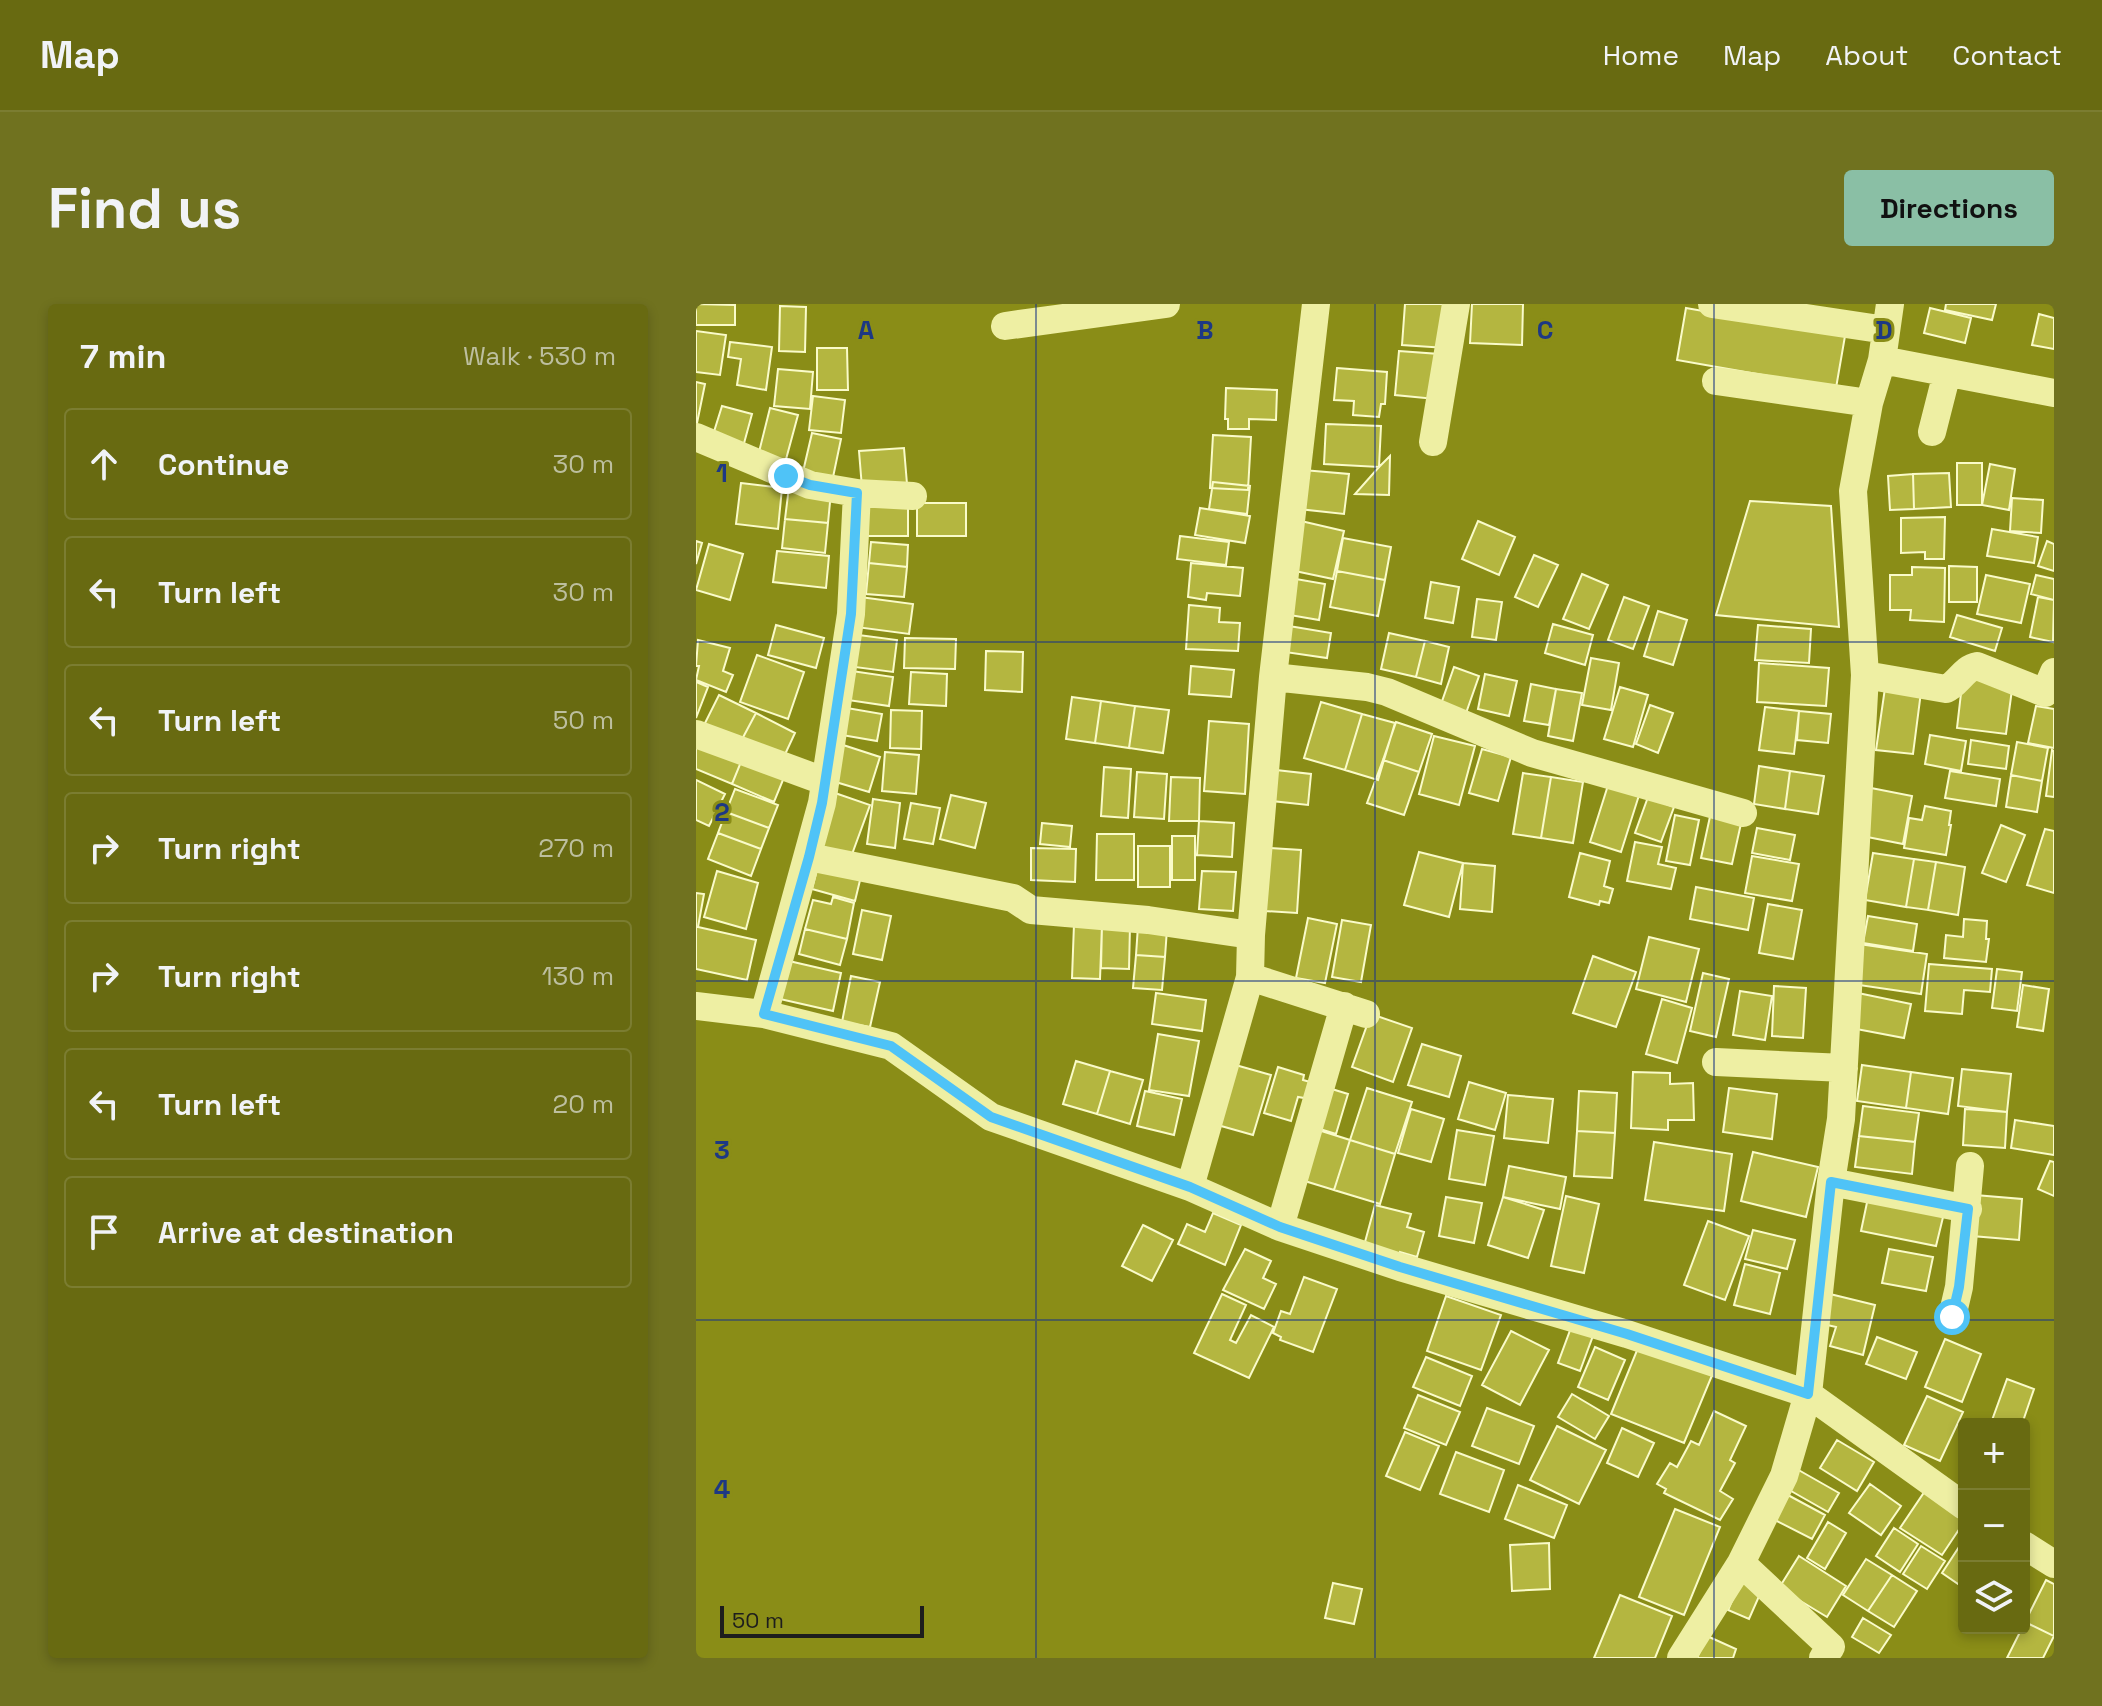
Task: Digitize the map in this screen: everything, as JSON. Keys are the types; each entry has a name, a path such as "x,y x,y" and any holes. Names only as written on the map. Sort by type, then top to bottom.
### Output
{"street":[{"path":"1005,326 1166,304"},
{"path":"1190,1187 1250,977 1273,677 1316,304"},
{"path":"1433,442 1456,304"},
{"path":"1681,1658 1741,1563 1784,1476 1808,1394 1831,1182 1841,1119 1865,675 1853,491 1869,403 1882,360 1888,317 1712,304"},
{"path":"1882,360 2054,393"},
{"path":"1932,432 1947,373"},
{"path":"1716,381 1869,403"},
{"path":"696,437 810,485 857,493 913,496"},
{"path":"764,1014 809,857 824,781 851,614 857,493"},
{"path":"1865,675 1946,689 1970,667 1977,666 2045,693 2054,672"},
{"path":"1273,677 1387,692 1532,753 1743,813"},
{"path":"696,734 824,781"},
{"path":"809,857 1013,898 1031,910 1148,920 1251,935"},
{"path":"1250,977 1355,1010 1280,1227"},
{"path":"696,1006 764,1014 891,1046 991,1117 1190,1187 1280,1227 1400,1267 1627,1334 1808,1394 1958,1502"},
{"path":"1716,1062 1844,1068"},
{"path":"1952,1317 1959,1287 1970,1166"},
{"path":"1831,1182 1968,1209"},
{"path":"2030,1549 2054,1564"},
{"path":"1741,1563 1834,1654"}],"building":[{"path":"696,304 735,305 735,325 696,325"},
{"path":"1405,304 1450,304 1446,348 1402,345"},
{"path":"1472,304 1523,304 1522,345 1470,343"},
{"path":"1946,304 1996,304 1992,320 1945,310"},
{"path":"780,306 806,307 805,352 779,351"},
{"path":"1686,308 1845,336 1836,388 1677,360"},
{"path":"1930,308 1971,318 1965,343 1924,333"},
{"path":"2039,314 2054,318 2054,349 2032,345"},
{"path":"696,331 726,335 720,375 696,372"},
{"path":"730,342 772,347 766,390 737,385 741,359 728,357"},
{"path":"817,348 847,348 848,390 817,390"},
{"path":"1399,351 1439,354 1435,399 1395,395"},
{"path":"1337,368 1387,372 1385,404 1381,404 1379,417 1353,415 1354,401 1334,400"},
{"path":"778,369 813,372 810,409 774,406"},
{"path":"696,382 705,384 696,428"},
{"path":"1226,388 1277,390 1276,420 1249,419 1249,429 1228,429 1228,419 1225,419"},
{"path":"813,396 845,400 841,433 809,430"},
{"path":"722,406 752,414 743,447 712,438"},
{"path":"770,408 798,415 785,463 758,456"},
{"path":"1326,424 1381,426 1379,467 1324,464"},
{"path":"812,433 841,439 832,482 802,476"},
{"path":"1213,435 1251,437 1248,490 1210,488"},
{"path":"904,448 907,484 862,488 859,451"},
{"path":"1390,456 1389,495 1355,494 1379,467"},
{"path":"1957,463 1982,463 1982,505 1957,505"},
{"path":"1990,464 2015,469 2009,510 1982,505"},
{"path":"1303,470 1349,474 1344,514 1299,509"},
{"path":"1949,473 1951,507 1914,509 1913,474"},
{"path":"1913,474 1914,509 1890,510 1888,476"},
{"path":"1213,482 1250,486 1247,514 1209,509"},
{"path":"741,483 782,488 778,529 736,524"},
{"path":"789,487 831,492 828,523 785,519"},
{"path":"2012,498 2043,500 2041,533 2010,531"},
{"path":"868,499 908,499 908,536 868,536"},
{"path":"1750,501 1831,506 1839,627 1716,615"},
{"path":"917,503 966,503 966,536 917,536"},
{"path":"1200,508 1250,516 1245,543 1195,535"},
{"path":"1945,517 1944,559 1925,559 1925,552 1901,553 1901,518"},
{"path":"785,519 828,523 825,553 782,548"},
{"path":"1301,521 1344,531 1333,579 1290,570"},
{"path":"1478,521 1515,537 1499,575 1462,559"},
{"path":"1992,529 2038,537 2034,563 1987,556"},
{"path":"1180,536 1229,542 1226,565 1177,559"},
{"path":"1343,538 1391,547 1385,580 1337,571"},
{"path":"696,541 702,543 696,564"},
{"path":"2047,541 2054,544 2054,571 2038,566"},
{"path":"871,542 908,545 907,567 869,563"},
{"path":"709,544 743,554 730,600 696,590"},
{"path":"777,551 829,556 826,588 773,582"},
{"path":"1534,555 1558,565 1538,607 1515,597"},
{"path":"869,563 907,567 904,597 866,594"},
{"path":"1191,563 1243,568 1240,596 1207,593 1206,600 1188,597"},
{"path":"1949,566 1977,567 1977,602 1949,602"},
{"path":"1912,567 1945,568 1944,622 1910,620 1911,610 1890,610 1890,575 1912,575"},
{"path":"1337,571 1385,580 1378,616 1330,607"},
{"path":"1582,574 1608,585 1589,629 1563,619"},
{"path":"1986,575 2030,584 2021,623 1977,614"},
{"path":"2036,575 2054,579 2054,600 2031,594"},
{"path":"1290,578 1325,584 1319,620 1284,614"},
{"path":"1431,582 1459,587 1453,623 1425,618"},
{"path":"860,597 913,604 909,634 856,627"},
{"path":"1624,597 1649,606 1633,649 1608,640"},
{"path":"2038,597 2054,600 2053,642 2030,637"},
{"path":"1477,599 1502,602 1496,640 1472,637"},
{"path":"1189,605 1220,608 1219,622 1240,623 1238,651 1186,649"},
{"path":"1658,611 1687,620 1673,665 1644,656"},
{"path":"1957,615 2002,628 1995,651 1950,637"},
{"path":"1553,624 1593,635 1585,665 1545,653"},
{"path":"776,625 824,638 816,668 768,655"},
{"path":"1758,625 1811,629 1809,663 1755,660"},
{"path":"1289,626 1331,633 1327,658 1285,652"},
{"path":"1389,633 1425,641 1416,677 1381,669"},
{"path":"851,634 897,640 893,672 847,666"},
{"path":"905,638 956,639 955,669 904,668"},
{"path":"698,640 730,648 723,671 733,675 726,692 696,680"},
{"path":"1425,641 1449,647 1441,684 1416,677"},
{"path":"986,651 1023,652 1022,692 985,690"},
{"path":"757,655 804,672 788,719 740,702"},
{"path":"1591,658 1619,663 1611,710 1582,705"},
{"path":"1759,663 1829,668 1826,706 1757,702"},
{"path":"1191,666 1234,670 1231,697 1189,694"},
{"path":"1454,667 1479,676 1465,716 1440,707"},
{"path":"845,670 893,677 889,706 841,699"},
{"path":"911,672 947,674 946,706 909,704"},
{"path":"1485,674 1517,681 1509,716 1478,709"},
{"path":"1963,676 2013,682 2006,734 1957,728"},
{"path":"696,682 708,687 696,718"},
{"path":"1531,684 1556,689 1549,725 1524,721"},
{"path":"1620,687 1648,695 1633,747 1604,739"},
{"path":"1885,688 1921,692 1913,754 1876,750"},
{"path":"1556,689 1582,693 1573,741 1548,736"},
{"path":"719,695 756,713 740,743 704,725"},
{"path":"1072,697 1101,701 1095,743 1066,739"},
{"path":"1101,701 1135,706 1129,748 1095,743"},
{"path":"1321,702 1362,714 1345,770 1304,758"},
{"path":"1650,705 1673,713 1658,753 1636,744"},
{"path":"1135,706 1169,710 1163,753 1129,748"},
{"path":"2036,706 2054,709 2054,748 2028,743"},
{"path":"841,707 882,714 877,741 836,734"},
{"path":"1765,707 1799,711 1794,754 1759,750"},
{"path":"891,710 922,711 921,749 890,748"},
{"path":"1799,711 1831,714 1828,743 1797,740"},
{"path":"756,713 795,733 781,763 740,743"},
{"path":"1362,714 1395,723 1378,780 1345,770"},
{"path":"1209,721 1249,724 1245,794 1204,791"},
{"path":"1396,722 1432,734 1419,772 1383,760"},
{"path":"1930,735 1966,741 1961,771 1925,764"},
{"path":"1434,736 1475,746 1459,805 1419,794"},
{"path":"1971,740 2009,746 2006,769 1968,764"},
{"path":"2017,742 2048,748 2042,781 2011,775"},
{"path":"840,744 880,757 869,792 829,780"},
{"path":"696,746 743,757 732,784 696,769"},
{"path":"1482,749 1511,757 1498,801 1469,793"},
{"path":"2054,751 2054,797 2046,796"},
{"path":"885,752 919,755 916,794 882,791"},
{"path":"743,757 785,775 774,802 732,784"},
{"path":"1383,760 1419,772 1404,815 1367,803"},
{"path":"1759,766 1790,771 1785,809 1754,804"},
{"path":"1104,767 1131,769 1128,818 1101,816"},
{"path":"1276,770 1311,774 1308,805 1272,801"},
{"path":"1790,771 1824,776 1818,814 1785,809"},
{"path":"1950,771 2000,779 1996,806 1945,798"},
{"path":"1137,772 1167,774 1164,819 1134,817"},
{"path":"1523,773 1551,777 1541,838 1513,834"},
{"path":"2011,775 2042,781 2037,812 2006,807"},
{"path":"1171,777 1200,778 1199,821 1169,821"},
{"path":"1551,777 1583,782 1573,843 1541,838"},
{"path":"1610,779 1641,789 1621,852 1590,842"},
{"path":"696,780 725,794 709,826 696,820"},
{"path":"1866,787 1912,796 1903,844 1857,835"},
{"path":"735,789 778,805 769,828 726,812"},
{"path":"835,793 870,805 851,857 816,844"},
{"path":"951,795 986,803 975,848 940,839"},
{"path":"1648,797 1674,807 1661,842 1635,833"},
{"path":"873,799 900,803 895,848 867,844"},
{"path":"911,803 940,808 933,844 904,839"},
{"path":"1925,806 1951,811 1946,855 1904,848 1909,818 1922,820"},
{"path":"726,812 769,828 761,849 718,833"},
{"path":"1711,812 1742,819 1732,864 1701,858"},
{"path":"1675,815 1699,820 1690,865 1666,861"},
{"path":"1199,821 1234,823 1232,857 1197,855"},
{"path":"1042,823 1072,826 1070,847 1040,844"},
{"path":"2001,825 2025,835 2006,882 1982,873"},
{"path":"1757,828 1795,835 1790,860 1752,853"},
{"path":"2045,829 2054,831 2054,893 2027,885"},
{"path":"718,833 761,849 751,876 708,859"},
{"path":"1097,834 1134,834 1134,880 1096,880"},
{"path":"1172,836 1195,836 1195,880 1172,880"},
{"path":"1635,842 1662,847 1658,864 1676,868 1671,889 1627,881"},
{"path":"1138,846 1170,846 1170,887 1138,887"},
{"path":"1031,848 1076,849 1075,882 1031,880"},
{"path":"1269,848 1301,850 1297,913 1264,911"},
{"path":"1419,852 1463,863 1449,917 1404,905"},
{"path":"1580,853 1610,861 1604,886 1613,889 1609,903 1600,901 1599,905 1569,897"},
{"path":"1873,853 1914,859 1906,907 1865,900"},
{"path":"1752,856 1799,864 1792,901 1745,893"},
{"path":"1914,859 1936,862 1928,910 1906,907"},
{"path":"819,862 862,872 855,901 812,889"},
{"path":"1936,862 1965,867 1958,915 1928,910"},
{"path":"1463,863 1495,866 1492,912 1460,909"},
{"path":"717,871 758,883 746,929 704,917"},
{"path":"1202,871 1236,872 1233,911 1199,909"},
{"path":"1696,887 1754,898 1748,930 1690,919"},
{"path":"696,893 704,894 698,927 756,940 747,980 696,969"},
{"path":"833,897 854,903 847,939 805,929 813,900 831,904"},
{"path":"1768,904 1802,910 1793,959 1759,953"},
{"path":"862,910 891,916 882,960 853,954"},
{"path":"1868,916 1917,924 1913,951 1863,943"},
{"path":"1308,918 1337,924 1325,983 1296,978"},
{"path":"1964,919 1987,921 1986,939 1989,939 1986,962 1944,958 1946,935 1963,937"},
{"path":"1342,920 1371,925 1361,982 1332,977"},
{"path":"1074,924 1102,925 1100,979 1072,978"},
{"path":"1102,925 1130,926 1129,969 1101,968"},
{"path":"1138,926 1167,929 1165,957 1136,955"},
{"path":"805,929 847,939 840,965 799,954"},
{"path":"1649,937 1699,949 1686,1002 1636,989"},
{"path":"1859,944 1927,954 1921,994 1852,984"},
{"path":"1136,955 1165,957 1162,990 1133,988"},
{"path":"1593,956 1636,972 1616,1027 1573,1013"},
{"path":"789,961 841,973 833,1011 780,999"},
{"path":"1929,964 1992,969 1990,992 1964,990 1962,1014 1925,1011"},
{"path":"1997,969 2022,972 2017,1011 1992,1008"},
{"path":"1703,973 1729,979 1716,1037 1690,1031"},
{"path":"851,976 880,982 870,1027 842,1022"},
{"path":"2023,985 2049,989 2043,1031 2017,1027"},
{"path":"1774,986 1806,988 1803,1038 1772,1036"},
{"path":"1740,991 1772,996 1765,1040 1733,1035"},
{"path":"1156,993 1206,1000 1202,1031 1152,1024"},
{"path":"1858,993 1911,1004 1904,1038 1851,1028"},
{"path":"1662,999 1692,1008 1677,1063 1646,1054"},
{"path":"1371,1014 1412,1028 1393,1082 1352,1067"},
{"path":"1158,1034 1199,1041 1189,1096 1149,1090"},
{"path":"1422,1044 1461,1056 1449,1097 1408,1085"},
{"path":"1076,1061 1110,1071 1097,1114 1063,1104"},
{"path":"1232,1064 1271,1075 1253,1135 1214,1124"},
{"path":"1862,1065 1911,1072 1906,1108 1857,1101"},
{"path":"1278,1067 1304,1075 1303,1080 1314,1083 1310,1099 1298,1097 1291,1121 1264,1113"},
{"path":"1962,1069 2011,1074 2007,1112 1958,1106"},
{"path":"1110,1071 1143,1080 1130,1124 1097,1114"},
{"path":"1633,1072 1670,1073 1670,1084 1693,1083 1694,1120 1668,1120 1668,1130 1631,1128"},
{"path":"1911,1072 1953,1078 1948,1114 1906,1108"},
{"path":"1469,1082 1506,1093 1495,1130 1458,1119"},
{"path":"1322,1086 1348,1094 1336,1134 1310,1126"},
{"path":"1367,1088 1412,1102 1395,1154 1350,1140"},
{"path":"1729,1088 1777,1094 1772,1139 1723,1132"},
{"path":"1145,1091 1182,1099 1174,1135 1137,1126"},
{"path":"1579,1091 1617,1093 1615,1133 1577,1131"},
{"path":"1508,1095 1553,1099 1548,1143 1504,1138"},
{"path":"1863,1106 1919,1113 1915,1142 1859,1136"},
{"path":"1411,1109 1444,1119 1431,1162 1398,1153"},
{"path":"1965,1109 2007,1112 2005,1148 1963,1145"},
{"path":"2015,1120 2054,1126 2054,1155 2011,1148"},
{"path":"1312,1128 1350,1140 1334,1190 1295,1178"},
{"path":"1457,1130 1494,1136 1485,1185 1449,1179"},
{"path":"1577,1131 1615,1133 1612,1178 1574,1176"},
{"path":"1859,1136 1915,1142 1912,1174 1855,1167"},
{"path":"1350,1140 1395,1154 1380,1204 1334,1190"},
{"path":"1654,1142 1732,1154 1724,1211 1645,1200"},
{"path":"1753,1152 1818,1167 1806,1217 1741,1201"},
{"path":"2050,1161 2054,1162 2054,1196 2038,1189"},
{"path":"1509,1166 1566,1177 1560,1209 1503,1197"},
{"path":"1869,1193 1945,1209 1936,1246 1861,1231"},
{"path":"1975,1195 2022,1199 2019,1240 1972,1236"},
{"path":"1566,1196 1599,1204 1584,1273 1551,1266"},
{"path":"1446,1197 1482,1203 1474,1243 1439,1236"},
{"path":"1503,1197 1544,1210 1528,1258 1488,1245"},
{"path":"1375,1205 1411,1214 1407,1227 1424,1232 1417,1257 1400,1252 1398,1263 1362,1253"},
{"path":"1213,1213 1241,1225 1225,1265 1178,1244 1187,1224 1205,1232"},
{"path":"1708,1221 1749,1236 1725,1300 1684,1285"},
{"path":"1143,1225 1173,1240 1152,1281 1122,1266"},
{"path":"1753,1230 1795,1240 1787,1269 1745,1259"},
{"path":"1245,1249 1271,1261 1263,1278 1276,1284 1264,1309 1223,1290"},
{"path":"1889,1249 1933,1257 1926,1291 1882,1283"},
{"path":"1745,1264 1780,1273 1770,1314 1734,1305"},
{"path":"1304,1277 1337,1289 1313,1352 1280,1340 1281,1337 1273,1333 1281,1311 1290,1314"},
{"path":"1222,1294 1246,1305 1230,1340 1236,1343 1251,1315 1274,1327 1249,1378 1194,1353"},
{"path":"1830,1294 1875,1305 1863,1355 1830,1346 1836,1327 1823,1324"},
{"path":"1446,1296 1501,1315 1481,1370 1427,1351"},
{"path":"1572,1325 1594,1333 1580,1371 1558,1363"},
{"path":"1511,1331 1549,1350 1520,1405 1482,1385"},
{"path":"1877,1337 1917,1352 1906,1379 1866,1364"},
{"path":"1945,1339 1981,1354 1962,1402 1925,1387"},
{"path":"1640,1343 1713,1373 1684,1443 1611,1414"},
{"path":"1595,1347 1625,1360 1608,1400 1578,1387"},
{"path":"1426,1357 1472,1376 1460,1406 1413,1387"},
{"path":"2007,1379 2034,1389 2024,1418 1993,1418"},
{"path":"1572,1394 1609,1416 1595,1439 1558,1417"},
{"path":"1418,1395 1460,1412 1446,1445 1404,1428"},
{"path":"1927,1396 1963,1412 1940,1461 1904,1445"},
{"path":"1487,1408 1534,1426 1519,1464 1472,1446"},
{"path":"1714,1411 1746,1426 1730,1460 1735,1463 1720,1491 1733,1499 1720,1520 1664,1493 1666,1489 1657,1484 1670,1463 1677,1467 1691,1441 1699,1445"},
{"path":"1557,1426 1606,1450 1579,1504 1530,1480"},
{"path":"1622,1428 1654,1443 1638,1477 1607,1463"},
{"path":"1405,1432 1439,1446 1420,1490 1386,1476"},
{"path":"1837,1440 1874,1462 1857,1491 1820,1468"},
{"path":"1456,1452 1504,1470 1489,1512 1440,1494"},
{"path":"1795,1468 1839,1493 1828,1512 1784,1487"},
{"path":"1870,1484 1901,1506 1881,1535 1849,1513"},
{"path":"1518,1485 1567,1505 1554,1538 1505,1519"},
{"path":"1927,1488 1958,1509 1958,1531 1942,1555 1900,1528"},
{"path":"1786,1494 1825,1515 1812,1539 1773,1519"},
{"path":"1675,1509 1720,1527 1684,1615 1639,1597"},
{"path":"1828,1522 1846,1533 1825,1569 1807,1558"},
{"path":"1894,1528 1918,1544 1900,1572 1876,1556"},
{"path":"1549,1543 1550,1589 1512,1591 1510,1545"},
{"path":"1921,1546 1945,1561 1927,1589 1903,1574"},
{"path":"1958,1549 1958,1584 1942,1573"},
{"path":"1799,1556 1846,1586 1827,1617 1779,1588"},
{"path":"1866,1559 1892,1575 1868,1611 1843,1595"},
{"path":"1892,1575 1917,1591 1894,1627 1868,1611"},
{"path":"1743,1576 1764,1585 1749,1619 1728,1610"},
{"path":"2046,1580 2054,1584 2054,1636 2030,1624 2030,1612"},
{"path":"1333,1583 1362,1589 1354,1624 1325,1618"},
{"path":"1620,1595 1672,1616 1655,1658 1594,1658"},
{"path":"1863,1618 1891,1635 1879,1653 1852,1637"},
{"path":"2030,1624 2054,1636 2043,1658 2007,1658 2019,1634 2030,1634"},
{"path":"1707,1636 1736,1649 1733,1658 1697,1658"}],"route":[{"path":"786,476 810,485 857,493 855,569 822,803 764,1014 891,1046 991,1117 1190,1187 1280,1227 1400,1267 1627,1334 1808,1394 1831,1182 1968,1209 1959,1287 1952,1317"}]}
